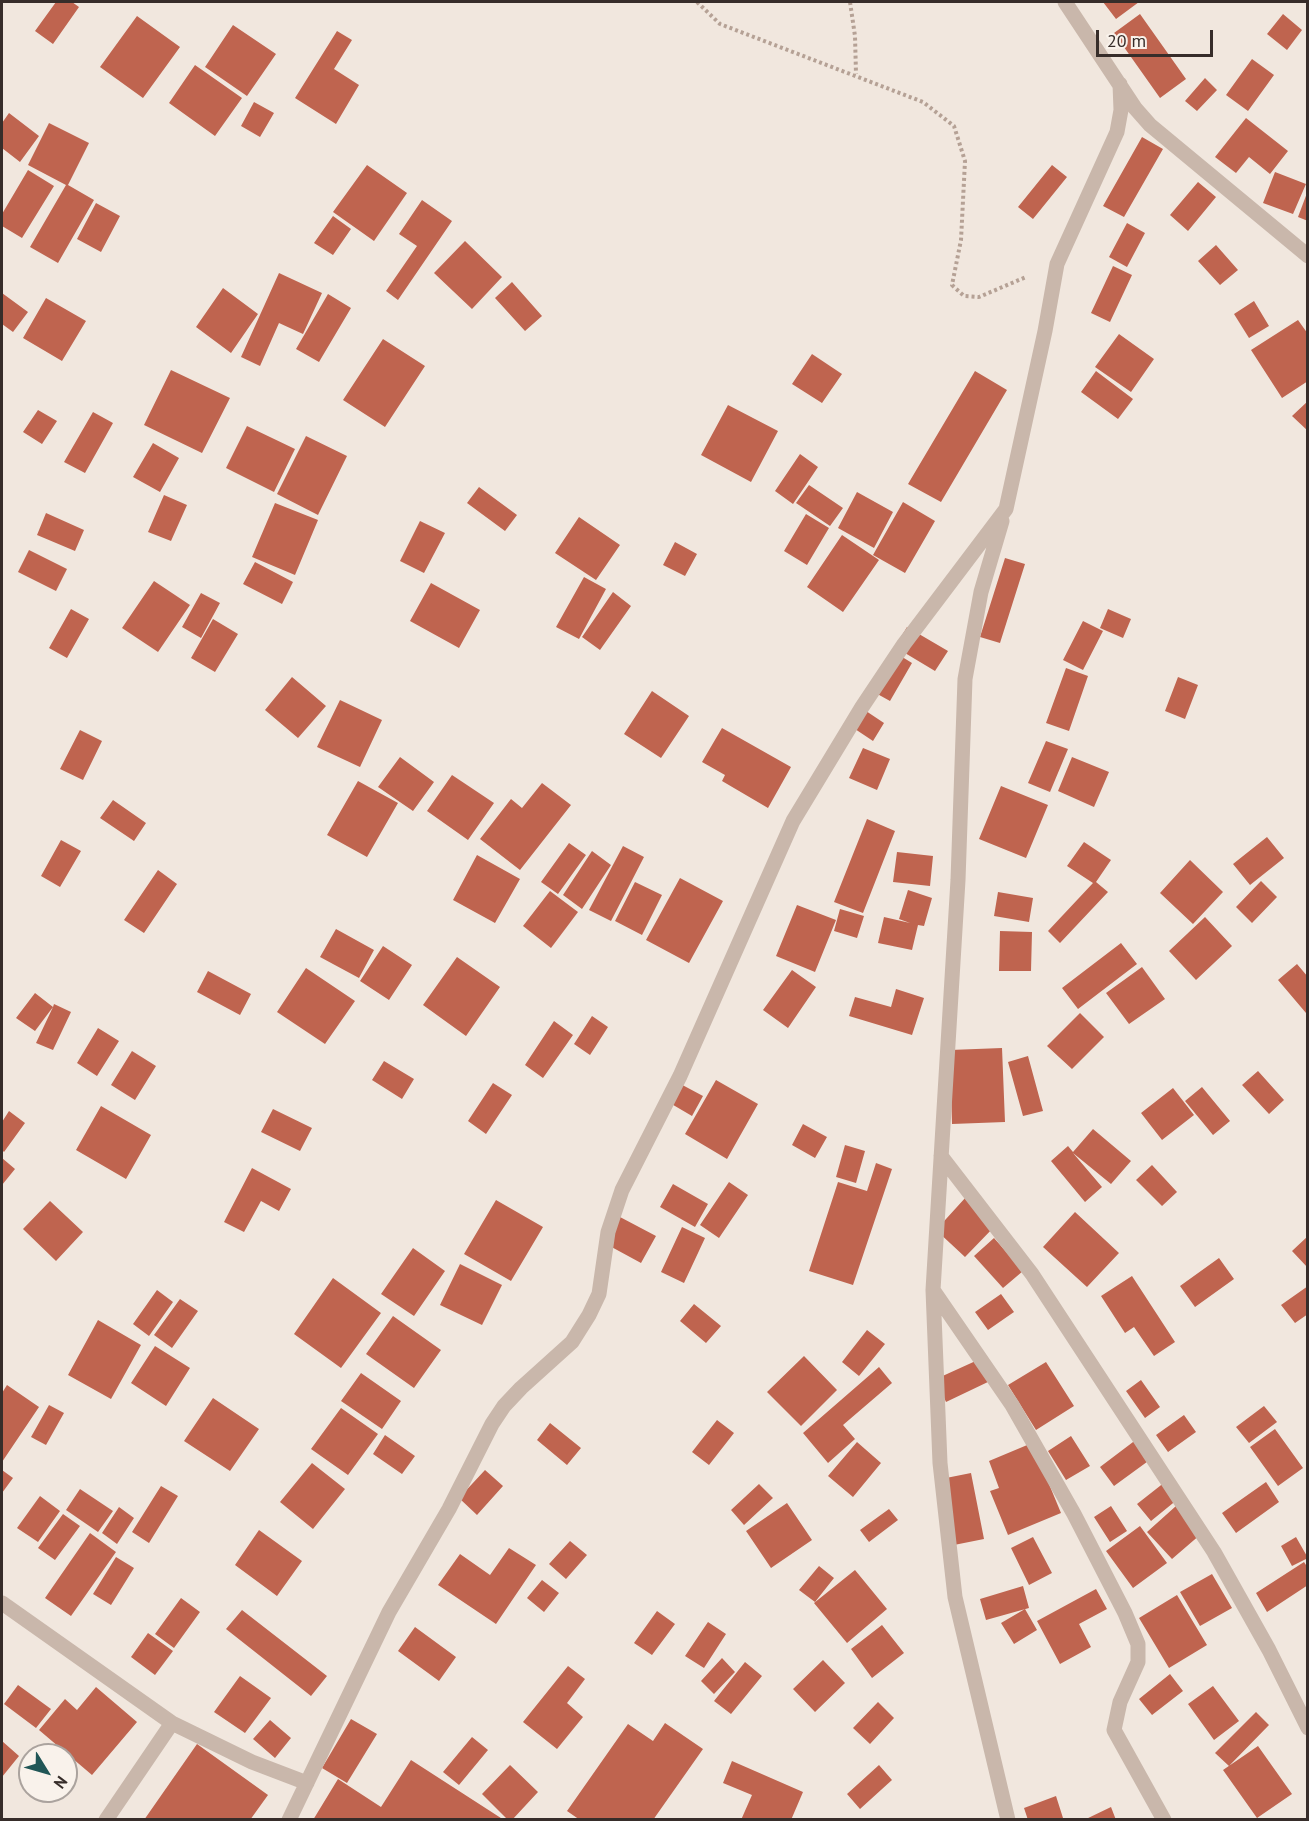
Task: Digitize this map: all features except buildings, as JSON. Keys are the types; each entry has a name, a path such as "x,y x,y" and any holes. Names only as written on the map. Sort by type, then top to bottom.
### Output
{"street":[{"path":"1065,2 1135,108 1150,125 1308,256"},
{"path":"1008,1820 956,1597 940,1463 933,1290 958,880 965,679 981,592 1006,509 1045,331 1057,264 1117,132 1121,110 1120,84"},
{"path":"289,1820 389,1612 449,1509 492,1424 504,1406 521,1388 572,1342 589,1315 599,1294 608,1232 622,1190 680,1076 793,821 862,707 898,653 1006,509"},
{"path":"941,1156 1032,1274 1214,1552 1269,1650 1308,1728"},
{"path":"933,1290 1012,1404 1074,1514 1125,1613 1138,1644 1138,1662 1120,1702 1114,1730 1164,1820"},
{"path":"2,1603 172,1723 252,1762 307,1783"},
{"path":"106,1820 172,1723"}],"path":[{"path":"697,2 720,24 856,74 924,102 954,126 964,161 961,240 952,285 964,296 979,297 1057,264"},
{"path":"850,2 855,36 856,74"}]}
